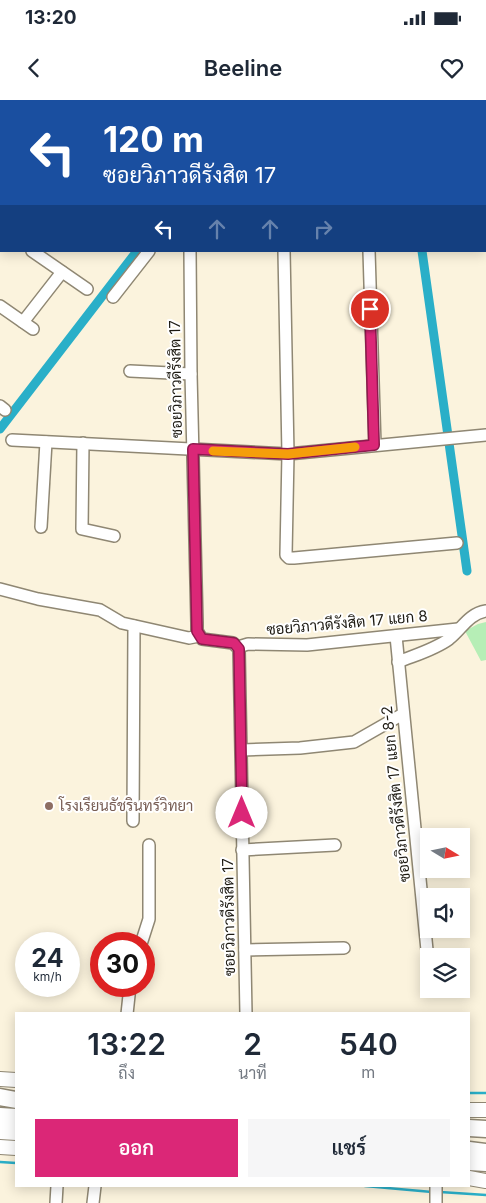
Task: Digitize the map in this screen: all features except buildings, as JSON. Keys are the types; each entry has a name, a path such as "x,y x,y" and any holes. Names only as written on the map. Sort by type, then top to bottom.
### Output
{"highway":[{"path":"0,1092 15,1094"},
{"path":"0,1097 15,1102"},
{"path":"0,1102 15,1102"},
{"path":"0,1116 15,1117"},
{"path":"0,1127 15,1128"},
{"path":"470,1128 486,1129"},
{"path":"0,1131 15,1132"},
{"path":"470,1138 486,1140"},
{"path":"470,1150 486,1152"},
{"path":"470,1162 486,1163"}],"main road":[{"path":"0,1079 15,1080"},
{"path":"470,1110 486,1110"},
{"path":"0,1147 15,1148"},
{"path":"470,1178 486,1181"}],"street":[{"path":"33,252 87,289"},
{"path":"113,297 148,252"},
{"name":"ซอยวิภาวดีรังสิต 17","path":"190,252 196,623 200,636"},
{"path":"284,252 288,454 285,551 289,558 457,543"},
{"path":"369,252 374,445"},
{"path":"0,306 28,325 62,272"},
{"path":"130,371 191,374"},
{"path":"12,440 288,454 486,435"},
{"path":"41,527 46,442"},
{"path":"83,443 82,529 114,536"},
{"path":"0,589 38,599 100,610 122,623 134,626 189,638 200,636 202,639 234,643 238,647"},
{"path":"398,662 434,648 450,638 468,619 479,612 486,611"},
{"path":"134,626 134,821"},
{"name":"ซอยวิภาวดีรังสิต 17 แยก 8","path":"238,647 248,644 308,644 458,629"},
{"name":"ซอยวิภาวดีรังสิต 17 แยก 8-2","path":"396,636 427,948"},
{"name":"ซอยวิภาวดีรังสิต 17","path":"238,647 242,750 242,850 246,1012"},
{"path":"242,750 300,748 354,742 404,714"},
{"path":"145,932 149,919 149,845"},
{"path":"242,850 335,845"},
{"path":"245,950 344,948"},
{"path":"127,1012 129,997"},
{"path":"56,1203 57,1187"},
{"path":"93,1203 94,1187"},
{"path":"436,1187 436,1203"}],"green space":[{"path":"486,622 486,660 481,661 465,631"}],"waterway":[{"path":"0,429 136,252"},
{"path":"422,252 467,571"},
{"path":"470,1093 486,1093"},
{"path":"0,1162 15,1163"},
{"path":"376,1187 432,1192"},
{"path":"440,1192 486,1195"}],"slow traffic":[{"path":"213,451 288,454 355,447"}],"place":[{"name":"โรงเรียนธัชรินทร์วิทยา","path":"49,806"}],"route":[{"path":"242,813 239,649 234,643 202,639 197,631 193,449 288,454 374,445 370,309"}]}
